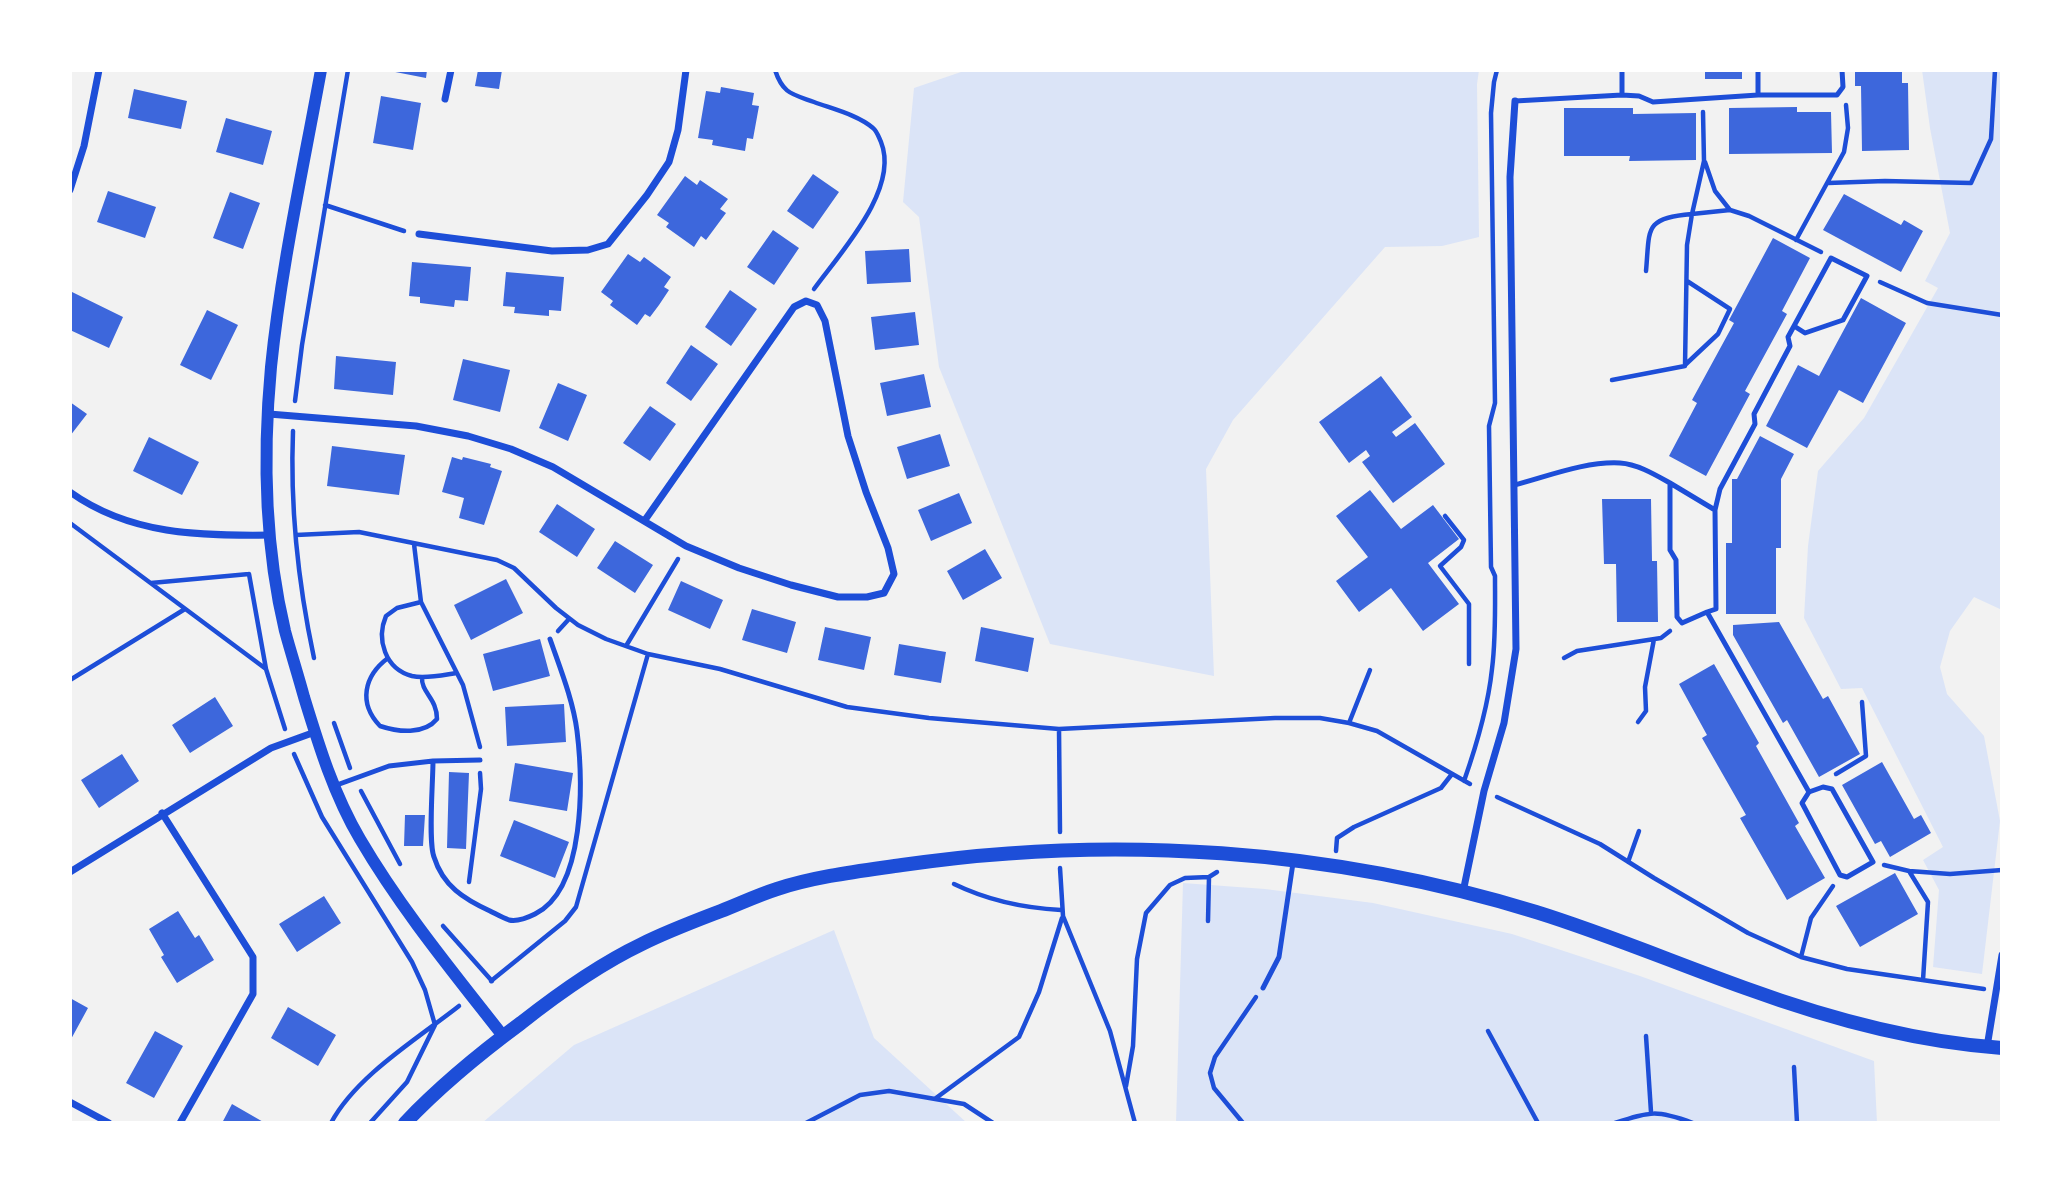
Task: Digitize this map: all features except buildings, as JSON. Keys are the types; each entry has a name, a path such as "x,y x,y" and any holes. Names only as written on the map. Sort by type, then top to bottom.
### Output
{"main road":[{"path":"405,1123 443,1083 570,985 641,944 778,888 856,872 948,858 1074,850 1186,852 1293,860 1385,874 1534,911 1621,940 1746,989 1840,1019 1920,1038 1995,1047"}],"street":[{"path":"70,190 84,146 99,70"},
{"path":"321,70 278,315 269,414 271,535 285,629 334,786 359,838 390,887 503,1036"},
{"path":"445,99 451,70"},
{"path":"419,234 552,251 588,250 608,244 648,195 668,162 678,130 686,70"},
{"path":"1463,893 1484,791 1504,723 1516,649 1510,177 1515,101"},
{"path":"269,414 416,426 468,436 511,449 553,467 686,546 790,585 838,597 867,597 884,593 894,574 888,548 848,436 825,321 817,305 806,302 794,307 645,520"},
{"path":"70,492 103,511 152,528 211,536 271,535"},
{"path":"70,872 271,748 315,732"},
{"path":"162,813 253,957 253,994 180,1123"},
{"path":"1995,1047 1997,990 2002,955"},
{"path":"70,1102 109,1123"}],"lane":[{"path":"1622,70 1622,94"},
{"path":"1758,70 1758,95"},
{"path":"1515,101 1622,94 1639,96 1653,103 1758,95 1837,95 1843,87 1842,70"},
{"path":"1670,483 1670,550 1676,560 1677,617 1682,624 1716,609 1715,510 1720,489 1755,424 1754,414 1790,346 1788,337 1831,258 1867,276 1843,320 1805,333 1794,326"},
{"path":"1514,485 1583,467 1622,463 1645,470 1715,510"},
{"path":"1707,612 1809,792"},
{"path":"433,761 433,855 443,877 465,900 511,921 525,919 548,908 563,885 574,854 580,811 576,730 550,639"},
{"path":"334,786 389,766 433,761 480,761"},
{"path":"1822,787 1832,789 1873,862 1847,877 1840,875 1802,803 1809,792 1822,787"},
{"path":"1263,988 1279,957 1293,860"}],"path":[{"path":"314,660 299,569 291,478 293,416 302,345 348,70"},
{"path":"775,70 786,92 844,113 875,129 883,149 881,187 873,204 806,302"},
{"path":"1464,781 1476,748 1493,667 1495,576 1491,567 1489,426 1494,403 1491,113 1497,70"},
{"path":"1828,183 1971,183 1991,139 1996,70"},
{"path":"1796,240 1844,152 1848,128 1843,87"},
{"path":"1685,366 1687,244 1704,161 1703,99"},
{"path":"1704,161 1715,191 1730,211"},
{"path":"325,205 419,234"},
{"path":"1646,271 1650,230 1656,222 1670,216 1730,211 1749,216 1831,258"},
{"path":"1867,276 1927,303 2002,314"},
{"path":"1612,380 1685,366 1718,334 1731,309 1687,281"},
{"path":"1445,516 1464,540 1461,547 1440,566 1469,604 1469,664"},
{"path":"70,523 267,669"},
{"path":"296,535 359,532 498,560 514,568 578,625 606,639 648,654 720,669 847,706 929,718 1059,729 1275,718 1320,718 1349,723 1377,731 1464,781 1600,844 1748,933 1801,957 1847,969 1997,990"},
{"path":"414,544 421,602 463,684 480,741 481,789 474,853 465,900"},
{"path":"626,646 686,546"},
{"path":"151,583 299,569"},
{"path":"421,602 397,608 386,616 381,635 388,658 403,672 422,677 457,673"},
{"path":"70,680 185,609"},
{"path":"1564,658 1577,651 1661,638 1682,624"},
{"path":"1638,722 1646,711 1646,687 1654,639"},
{"path":"388,658 370,676 367,686 370,711 380,726 405,732 433,724 437,719 436,705 423,687 422,677"},
{"path":"1349,723 1370,670"},
{"path":"1822,787 1829,779 1866,756 1862,702"},
{"path":"330,713 354,777 405,874"},
{"path":"1059,729 1059,832"},
{"path":"1337,838 1354,827 1441,788 1452,774"},
{"path":"1628,862 1639,831"},
{"path":"1873,862 1909,871 1950,873 2002,870"},
{"path":"1126,1086 1133,1046 1137,959 1146,913 1170,885 1185,878 1209,877 1225,867"},
{"path":"1060,868 1061,910 1110,1031 1135,1123"},
{"path":"1909,871 1928,902 1923,980"},
{"path":"1208,921 1209,877"},
{"path":"954,884 1001,902 1027,908 1061,910"},
{"path":"1801,957 1811,918 1829,891"},
{"path":"936,1098 1019,1037 1039,992 1063,916"},
{"path":"441,924 492,981"},
{"path":"1243,1123 1214,1088 1210,1073 1215,1057 1263,988"},
{"path":"370,1123 407,1082 435,1025"},
{"path":"1488,1031 1538,1123"},
{"path":"1646,1036 1651,1112"},
{"path":"1794,1067 1797,1123"},
{"path":"806,1123 860,1094 889,1091 964,1104 993,1123"},
{"path":"1615,1123 1651,1112 1665,1113 1693,1123"}],"shaded area":[{"path":"962,70 1479,70 1479,237 1442,246 1385,247 1233,420 1206,469 1214,676 1050,644 939,367 919,217 903,202 914,88"},
{"path":"1922,70 2002,70 2002,610 1974,597 1950,631 1940,667 1947,694 1984,736 2000,821 1982,974 1933,967 1939,890 1923,860 1943,847 1862,688 1841,689 1804,618 1808,546 1818,471 1864,418 1938,288 1925,281 1950,233"},
{"path":"1183,883 1265,889 1373,903 1512,934 1640,976 1874,1061 1877,1123 1176,1123"},
{"path":"834,930 874,1038 967,1123 482,1123 574,1045"}]}
